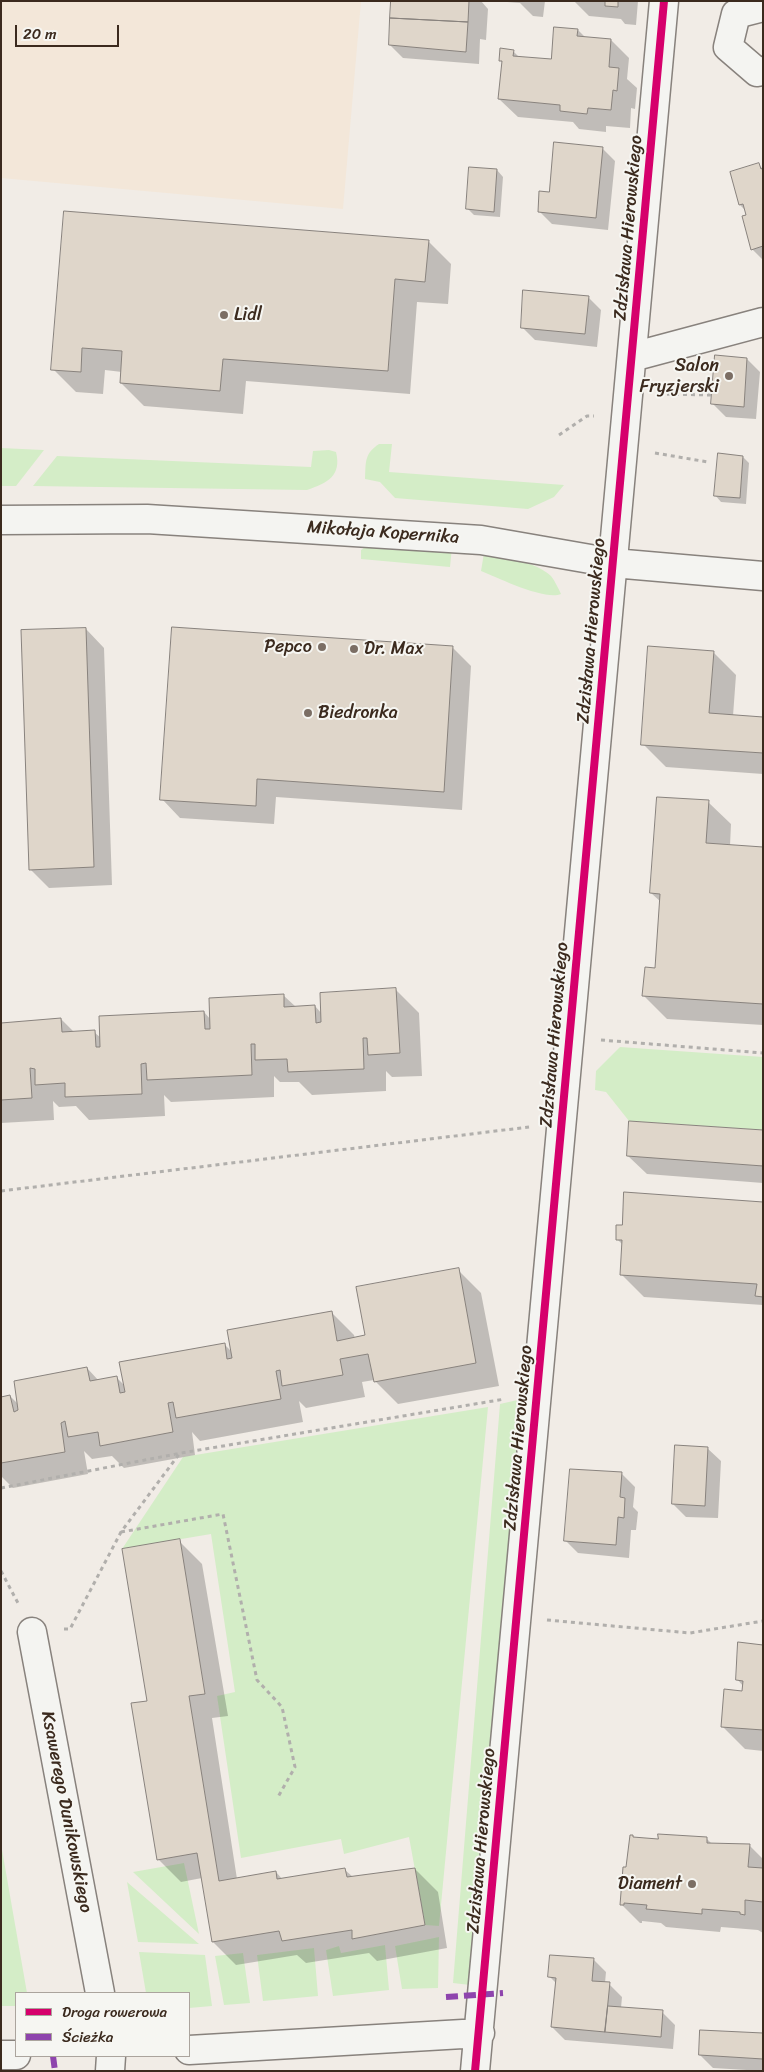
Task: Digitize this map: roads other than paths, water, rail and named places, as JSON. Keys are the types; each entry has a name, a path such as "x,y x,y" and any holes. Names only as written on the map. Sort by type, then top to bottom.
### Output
{"street":[{"name":"Zdzisława Hierowskiego","path":"476,2071 664,1"},
{"path":"763,6 736,14 728,47 758,72 763,71"},
{"path":"632,357 763,322"},
{"name":"Mikołaja Kopernika","path":"1,520 147,518 481,540 613,563 763,576"},
{"name":"Ksawerego Dunikowskiego","path":"32,1632 100,1992"},
{"path":"190,2050 480,2033"},
{"path":"1,2055 15,2055"},
{"path":"110,2071 111,2057"}],"place":[{"name":"Lidl","path":"224,315"},
{"name":"Salon Fryzjerski","path":"729,376"},
{"name":"Pepco","path":"322,647"},
{"name":"Dr. Max","path":"354,649"},
{"name":"Biedronka","path":"308,713"},
{"name":"Diament","path":"692,1884"}]}
